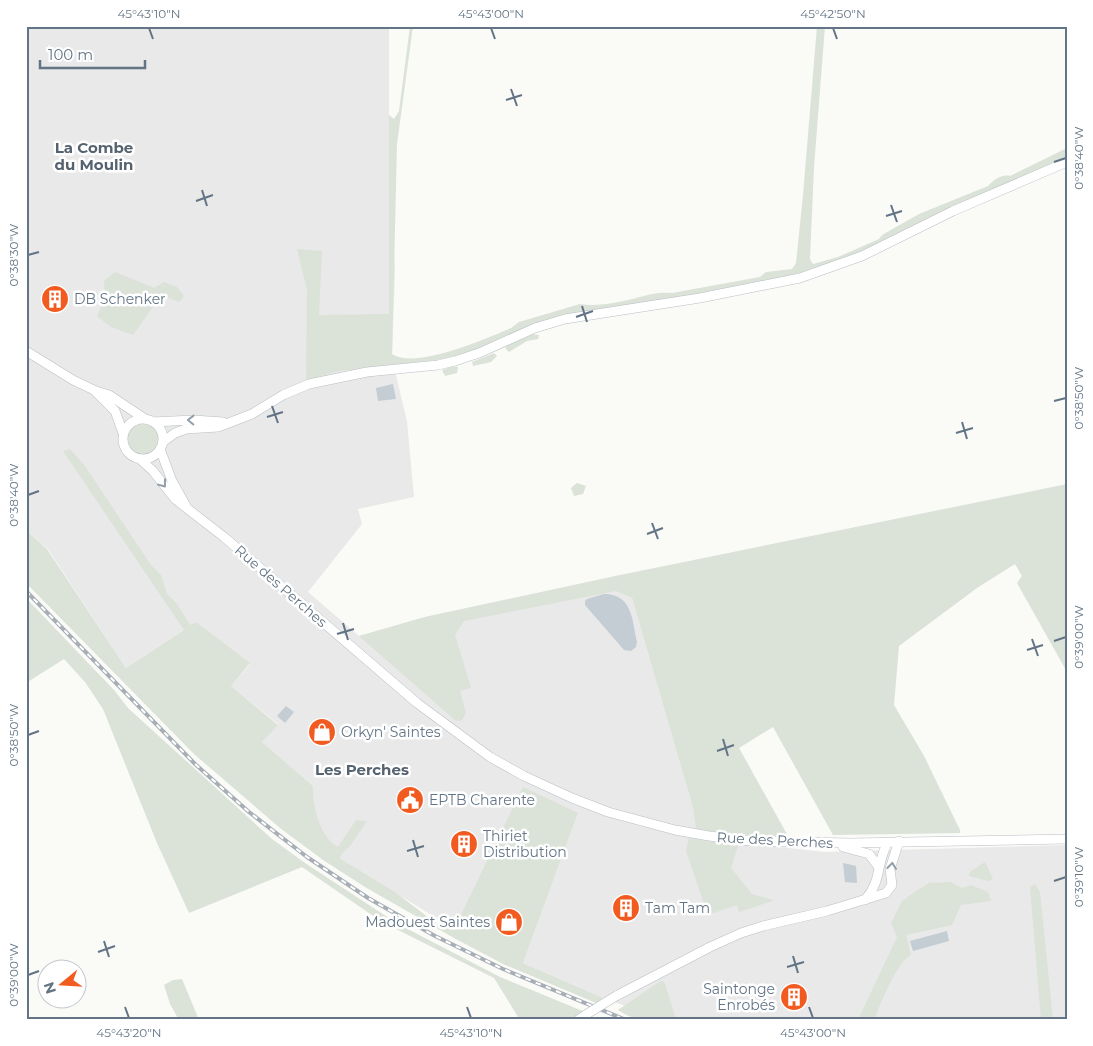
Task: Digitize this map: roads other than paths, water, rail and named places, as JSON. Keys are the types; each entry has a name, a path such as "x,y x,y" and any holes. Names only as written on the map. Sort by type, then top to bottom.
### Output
{"street":[{"path":"96,391 115,411 123,433 122,441 124,448 133,457 140,459 152,457 175,433 186,429 218,427 252,414 283,395 309,384 341,376 438,365 455,361 479,353 535,328 565,319 700,298 800,278 862,256 954,211 1067,162"},
{"path":"26,351 52,368 96,391 109,395 149,421 161,431 161,446"},
{"path":"123,433 132,422 193,420 228,423"},
{"name":"Rue des Perches","path":"161,446 172,481 188,508"},
{"name":"Rue des Perches","path":"140,459 153,470 175,499 238,549 417,703 490,757 564,795 608,812 675,830 751,841 826,843 1067,839"},
{"path":"578,1020 616,996 702,951 742,933 886,893 892,884 890,869 899,841"},
{"path":"865,900 876,886 879,877 878,866 888,842"},
{"path":"826,843 869,854 878,866"}],"railway":[{"path":"26,591 195,764 249,812 307,857 368,898 435,936 503,969 626,1020"}],"place":[{"name":"DB Schenker","path":"55,299"},
{"name":"Orkyn' Saintes","path":"322,732"},
{"name":"EPTB Charente","path":"410,800"},
{"name":"Thiriet Distribution","path":"464,844"},
{"name":"Tam Tam","path":"626,908"},
{"name":"Madouest Saintes","path":"509,922"},
{"name":"Saintonge Enrobés","path":"794,997"}],"district":[{"name":"La Combe du Moulin","path":"94,156"},
{"name":"Les Perches","path":"362,769"}]}
